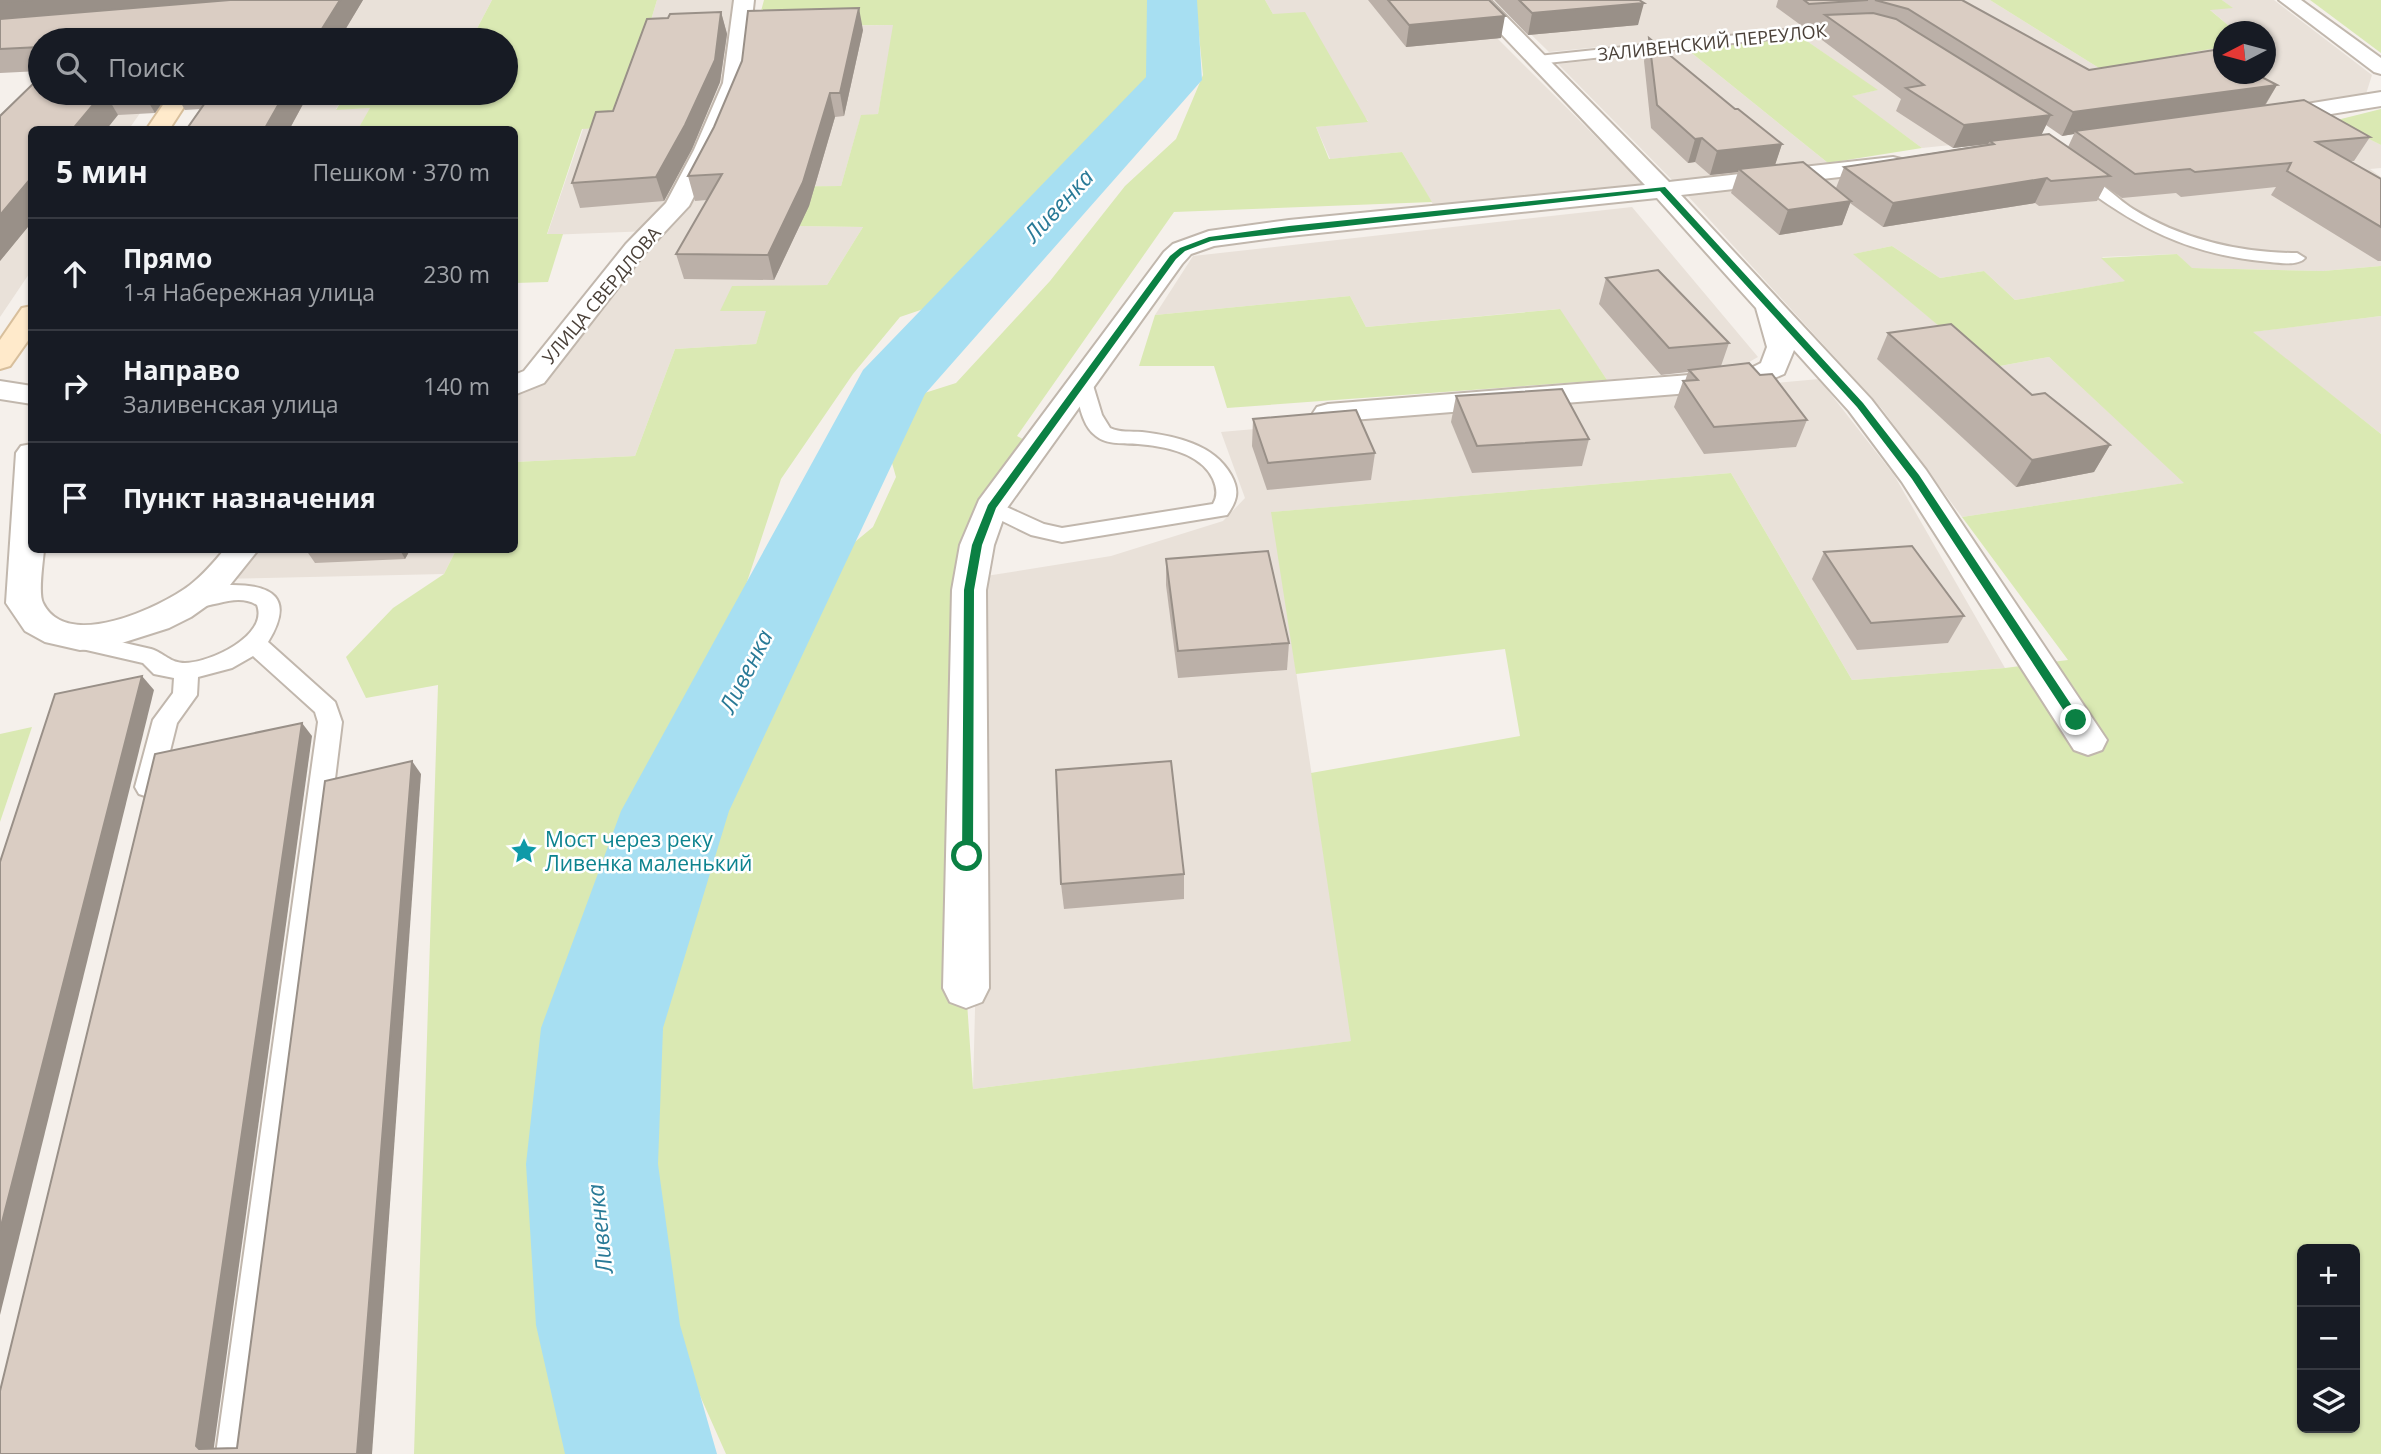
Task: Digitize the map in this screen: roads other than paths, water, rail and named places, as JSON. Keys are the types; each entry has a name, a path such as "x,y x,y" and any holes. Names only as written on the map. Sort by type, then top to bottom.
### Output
{"main road":[{"path":"160,126 174,105"},
{"path":"0,360 28,320"}],"street":[{"name":"УЛИЦА СВЕРДЛОВА","path":"518,384 534,376 626,259 677,206 706,150 734,83 744,0"},
{"path":"1479,0 1662,189 1860,405 1915,477 2088,740"},
{"path":"2289,0 2381,68"},
{"path":"2253,119 2381,99"},
{"path":"965,988 969,590 977,545 991,507 1173,258 1194,243 1289,228 1532,205 1916,162"},
{"path":"1328,413 1702,383 1760,375 1774,368 1781,347 1768,303"},
{"path":"0,390 28,394"},
{"path":"28,528 24,603 29,614 52,634 97,637 158,621 194,600 217,579 239,553"}],"lane":[{"name":"ЗАЛИВЕНСКИЙ ПЕРЕУЛОК","path":"1538,60 1843,28 1866,28"},
{"path":"2059,163 2133,216 2161,231 2248,254 2280,259 2297,258"},
{"path":"991,507 1038,530 1062,535 1220,510 1228,493 1217,466 1192,450 1160,442 1112,436 1102,431 1096,424 1083,382"},
{"path":"52,634 150,657 162,668 186,672 224,662 255,644 266,630 271,616 271,610 265,600 253,594 231,591 194,600"},
{"path":"150,657 148,640 158,621"},
{"path":"234,1454 330,722 326,708 255,644"},
{"path":"142,809 165,720 185,695 186,672"}],"waterway":[{"name":"Ливенка","path":"641,1454 608,1325 592,1164 602,1028 675,811 890,386 1174,80 1172,0"}],"place":[{"name":"Мост через реку Ливенка маленький","path":"524,851"}]}
